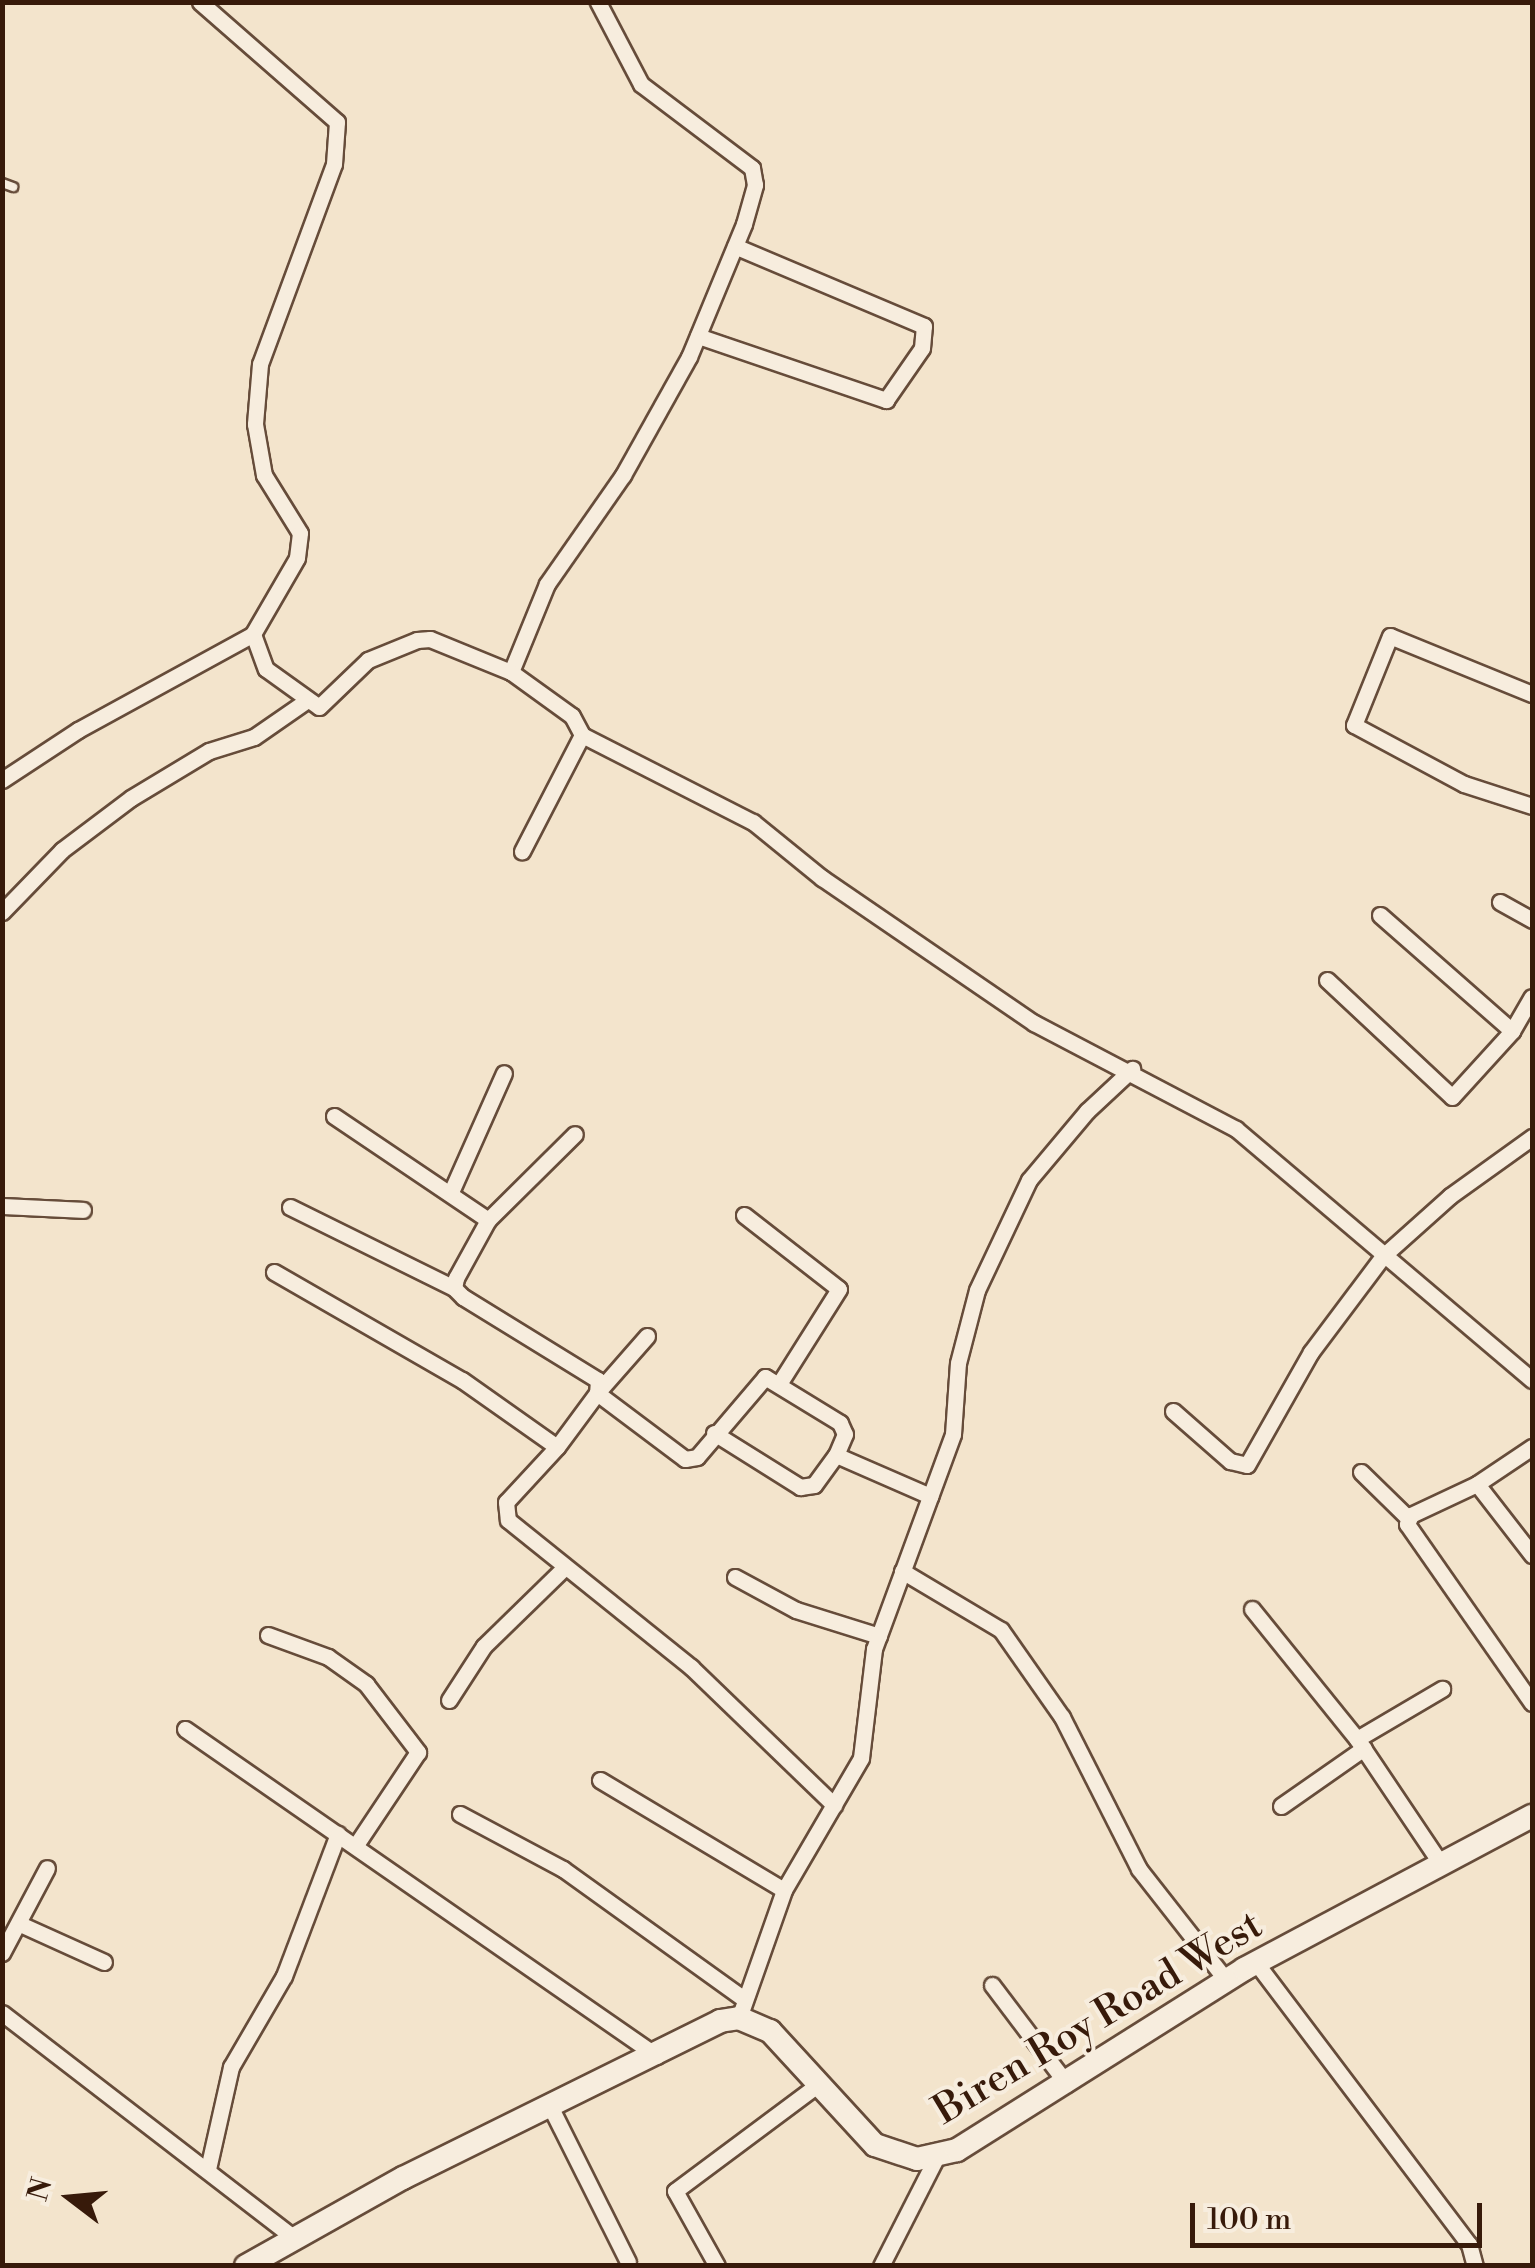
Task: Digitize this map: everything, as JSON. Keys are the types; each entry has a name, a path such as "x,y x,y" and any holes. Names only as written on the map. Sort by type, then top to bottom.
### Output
{"main road":[{"name":"Biren Roy Road West","path":"742,2009 770,2031 875,2145 897,2156 938,2156 1067,2084 1226,1980 1532,1816"},
{"path":"246,2266 403,2178 656,2056 742,2009"}],"street":[{"path":"2,780 78,730 253,634 297,558 300,533 257,451 260,364 300,268 338,136 324,104 200,2"},
{"path":"511,672 547,584 623,475 698,336 755,186 752,168 641,84 598,2"},
{"path":"698,336 886,400 922,348 924,326 735,246"},
{"path":"253,634 266,669 319,707 368,660 416,640 430,639 511,672 572,716 582,735 754,822 822,878 1034,1023 1132,1069 1278,1159 1382,1256 1532,1380"},
{"path":"1532,694 1390,636 1354,724 1464,784 1532,806"},
{"path":"2,912 62,850 131,798 209,750 254,737 306,700"},
{"path":"522,851 582,735"},
{"path":"1500,902 1532,920"},
{"path":"1380,916 1512,1031"},
{"path":"1327,980 1446,1096 1456,1094 1512,1031 1532,997"},
{"path":"460,1814 563,1869 742,2009 784,1890 860,1758 878,1636 952,1434 958,1363 977,1290 1020,1196 1086,1111 1132,1069"},
{"path":"451,1192 504,1074"},
{"path":"334,1116 488,1220"},
{"path":"454,1288 488,1220 575,1134"},
{"path":"1173,1411 1230,1460 1247,1465 1311,1352 1382,1256 1450,1196 1532,1137"},
{"path":"2,1206 83,1210"},
{"path":"290,1207 454,1288 589,1372 598,1380 597,1393"},
{"path":"744,1215 840,1289 778,1384"},
{"path":"274,1272 462,1380 558,1446"},
{"path":"647,1336 503,1512 564,1568 691,1667 834,1805"},
{"path":"597,1393 685,1459 697,1457 714,1433 759,1378 778,1384 840,1424 844,1434 836,1454 808,1488 714,1433"},
{"path":"1408,1518 1477,1484 1532,1447"},
{"path":"836,1454 930,1496"},
{"path":"1361,1472 1408,1518 1411,1532 1532,1704"},
{"path":"1477,1484 1532,1556"},
{"path":"449,1700 484,1646 564,1568"},
{"path":"902,1572 1002,1630 1062,1718 1140,1869 1226,1980"},
{"path":"735,1577 796,1610 878,1636"},
{"path":"1252,1609 1360,1744 1441,1864"},
{"path":"268,1634 328,1657 366,1684 418,1752 356,1845"},
{"path":"1280,1806 1360,1744 1442,1690"},
{"path":"186,1729 656,2056"},
{"path":"600,1780 784,1890"},
{"path":"208,2168 231,2067 284,1976 338,1834"},
{"path":"2,1953 47,1868"},
{"path":"20,1924 104,1962"},
{"path":"1257,1964 1469,2244 1476,2266"},
{"path":"992,1984 1067,2084"},
{"path":"2,2013 208,2168 295,2240"},
{"path":"717,2266 675,2190 816,2085"},
{"path":"551,2108 628,2262"},
{"path":"881,2266 938,2156"}],"lane":[{"path":"2,182 13,187"}]}
